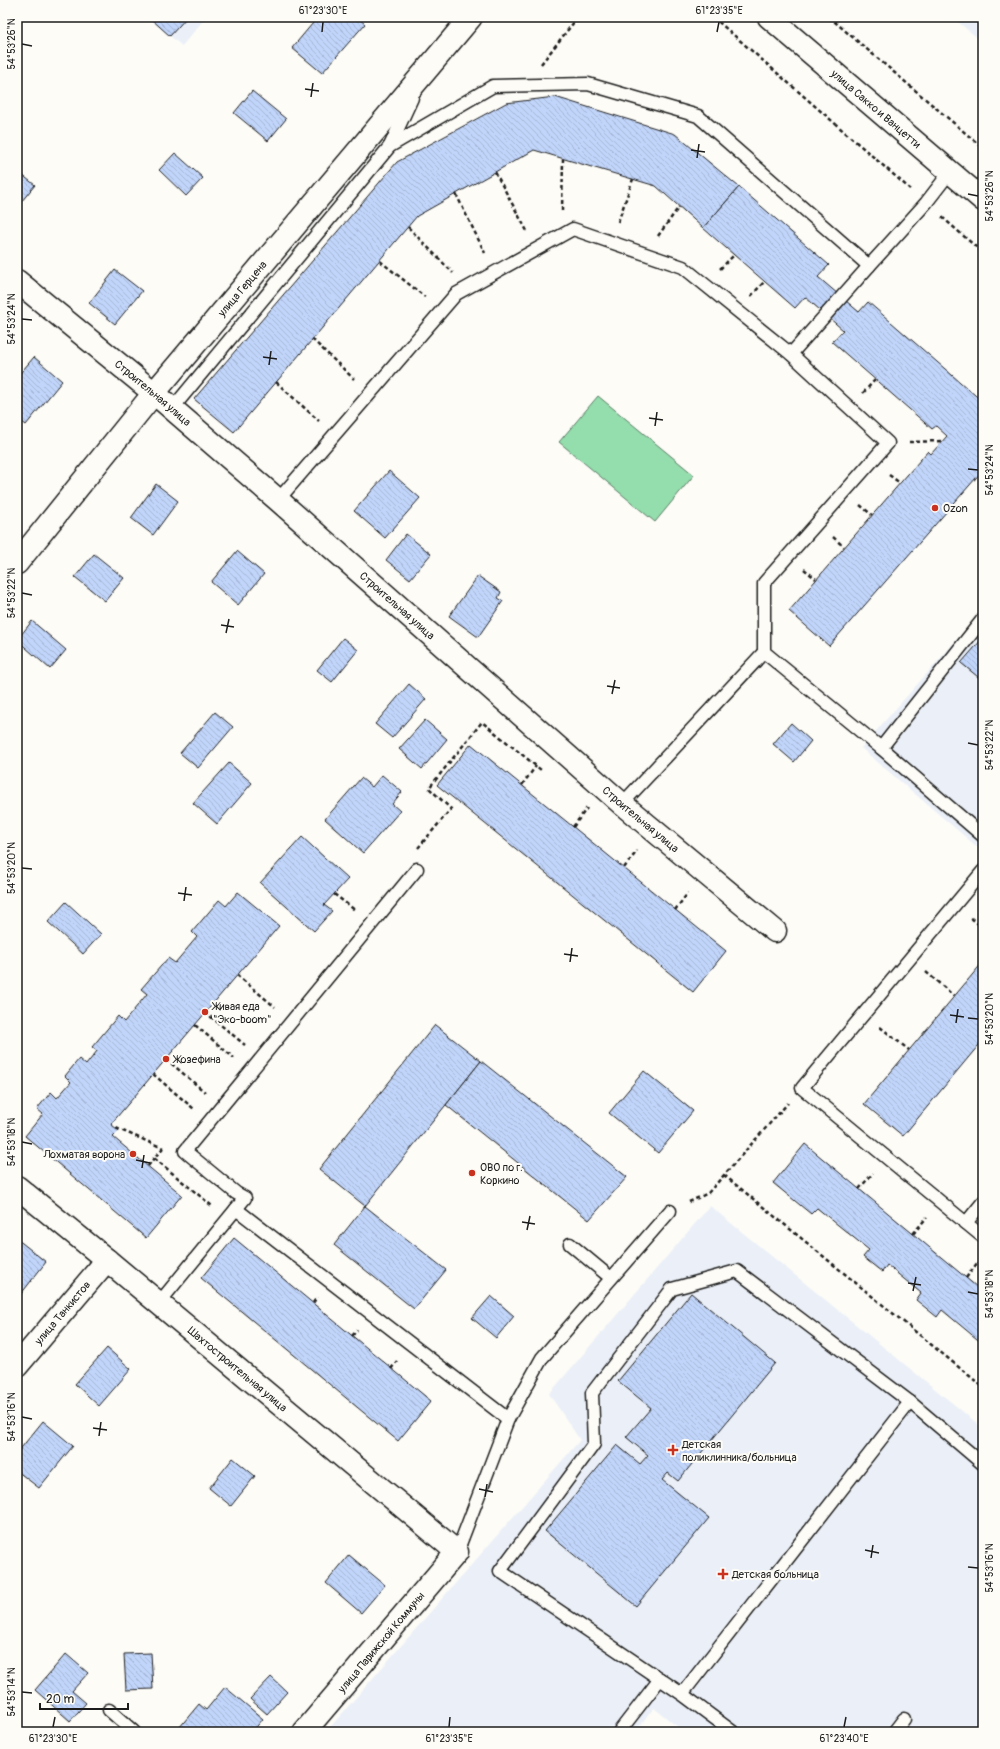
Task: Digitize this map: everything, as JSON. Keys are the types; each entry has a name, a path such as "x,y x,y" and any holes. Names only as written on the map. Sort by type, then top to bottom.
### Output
{"street":[{"name":"улица Герцена","path":"17,563 154,394 471,17"},
{"name":"улица Сакко и Ванцетти","path":"769,17 983,200"},
{"name":"Строительная улица","path":"17,281 172,409 278,500 622,804 775,931"},
{"name":"Шахтостроительная улица","path":"17,1187 159,1303 457,1552"},
{"name":"улица Танкистов","path":"17,1366 107,1260"},
{"name":"улица Парижской Коммуны","path":"304,1732 457,1552"}],"lane":[{"path":"172,409 390,146 421,76"},
{"path":"390,146 493,86 588,84 698,116 870,266"},
{"path":"791,354 926,203 950,172"},
{"path":"278,500 456,294 573,228 683,267 791,354 888,443 764,583 764,652 622,804"},
{"path":"881,748 983,619"},
{"path":"764,652 881,748 983,836"},
{"path":"159,1303 245,1198 236,1193 184,1151 417,869"},
{"path":"983,871 802,1088 983,1237"},
{"path":"966,1223 983,1202"},
{"path":"236,1209 508,1419"},
{"path":"457,1552 508,1419 542,1358 670,1211"},
{"path":"570,1244 611,1278"},
{"path":"733,1732 682,1694 500,1571 594,1444 592,1393 672,1289 737,1271 910,1402 983,1464"},
{"path":"682,1694 910,1402"},
{"path":"619,1732 660,1679"},
{"path":"109,1710 134,1732"},
{"path":"894,1732 904,1719"}],"path":[{"path":"524,85 578,17"},
{"path":"713,17 983,253"},
{"path":"829,17 983,148"},
{"path":"562,235 563,159"},
{"path":"495,172 537,249"},
{"path":"610,242 633,179"},
{"path":"456,194 495,272"},
{"path":"645,254 679,207"},
{"path":"408,227 467,287"},
{"path":"380,261 441,311"},
{"path":"312,340 370,394"},
{"path":"276,382 334,435"},
{"path":"888,443 942,441"},
{"path":"451,809 429,788 482,722 542,771"},
{"path":"522,785 536,766"},
{"path":"582,803 593,812"},
{"path":"573,827 588,807"},
{"path":"624,868 638,849 644,853"},
{"path":"675,910 690,891"},
{"path":"334,894 361,915"},
{"path":"910,959 954,996"},
{"path":"237,975 279,1011"},
{"path":"205,1012 248,1048"},
{"path":"864,1014 909,1050"},
{"path":"195,1025 237,1060"},
{"path":"166,1059 208,1095"},
{"path":"153,1074 195,1110"},
{"path":"670,1211 708,1193 802,1088"},
{"path":"116,1128 163,1148"},
{"path":"148,1166 154,1158"},
{"path":"724,1175 983,1387"},
{"path":"966,1278 983,1256"}],"shaded area":[{"path":"147,17 206,17 182,46"},
{"path":"952,17 983,17 983,37 980,40"},
{"path":"983,610 983,852 861,748"},
{"name":"Детская больница","path":"710,1206 983,1428 983,1720 972,1732 684,1732 654,1708 635,1732 326,1732 580,1440 549,1394"}],"green space":[{"path":"598,396 694,475 655,522 559,442"}],"building":[{"path":"149,17 187,17 170,36"},
{"path":"318,17 357,17 365,24 322,73 292,48"},
{"path":"252,91 286,119 268,141 234,113"},
{"path":"555,97 675,134 739,187 703,228 656,186 534,150 417,216 234,432 194,399 397,162 506,103"},
{"path":"175,153 203,178 186,196 159,170"},
{"path":"17,171 35,185 17,207"},
{"path":"739,187 829,265 818,277 859,312 868,302 983,402 983,470 829,646 789,611 928,451 931,454 947,436 936,426 932,429 832,342 843,330 805,297 795,308 703,228"},
{"path":"115,270 142,291 115,324 89,303"},
{"path":"34,357 62,381 26,425 17,418 17,377"},
{"path":"389,471 420,498 385,538 354,511"},
{"path":"156,484 178,501 153,535 131,518"},
{"path":"406,534 431,554 410,579 386,560"},
{"path":"237,551 264,574 238,605 211,582"},
{"path":"94,554 124,578 105,601 75,577"},
{"path":"478,576 501,592 498,598 503,601 478,637 449,616"},
{"path":"32,621 66,650 50,669 17,640"},
{"path":"343,638 358,650 332,682 317,670"},
{"path":"983,638 983,681 961,663"},
{"path":"409,684 426,699 392,738 375,724"},
{"path":"215,712 233,727 198,768 180,753"},
{"path":"425,720 447,739 422,769 399,749"},
{"path":"791,723 811,741 794,762 773,744"},
{"path":"471,744 726,951 693,992 437,785"},
{"path":"229,763 252,783 217,824 193,803"},
{"path":"382,775 402,792 392,804 400,811 363,853 325,819 361,778 372,787"},
{"path":"302,837 348,879 324,905 332,911 314,931 260,883"},
{"path":"238,892 279,926 111,1124 119,1131 113,1137 182,1195 146,1238 25,1136 43,1114 37,1109 51,1092 57,1098 71,1082 65,1076 79,1059 86,1065 97,1051 92,1047 118,1016 124,1022 147,994 141,989 168,958 175,963 197,937 192,932 219,900 226,906"},
{"path":"66,902 101,934 83,954 48,922"},
{"path":"983,962 983,1040 903,1136 864,1104"},
{"path":"435,1025 481,1061 365,1206 319,1169"},
{"path":"481,1061 627,1177 589,1220 446,1105"},
{"path":"644,1071 693,1111 658,1153 609,1113"},
{"path":"805,1144 983,1292 983,1344 942,1310 937,1317 916,1300 921,1293 887,1265 882,1272 863,1257 869,1250 817,1208 811,1214 773,1183"},
{"path":"365,1206 446,1270 414,1309 334,1245"},
{"path":"234,1238 431,1401 398,1441 201,1278"},
{"path":"17,1239 46,1262 17,1299"},
{"name":"Детская поликлинника/больница","path":"691,1293 775,1363 678,1481 668,1473 662,1480 709,1518 636,1606 545,1531 617,1445 640,1464 648,1455 626,1437 651,1408 618,1381"},
{"path":"491,1296 514,1316 496,1338 472,1318"},
{"path":"107,1348 131,1369 99,1406 75,1384"},
{"path":"43,1421 73,1446 39,1488 17,1471 17,1453"},
{"path":"233,1458 255,1476 231,1506 209,1488"},
{"path":"349,1555 385,1585 361,1613 326,1583"},
{"path":"151,1653 153,1689 126,1690 124,1654"},
{"path":"66,1654 88,1673 72,1691 86,1703 70,1721 35,1690"},
{"path":"271,1677 287,1692 267,1714 250,1699"},
{"path":"225,1687 263,1719 252,1732 184,1732 179,1728 199,1704 206,1710"}],"place":[{"name":"Ozon","path":"935,508"},
{"name":"Живая еда \"Эко-boom\"","path":"205,1012"},
{"name":"Жозефина","path":"166,1059"},
{"name":"Лохматая ворона","path":"133,1154"},
{"name":"ОВО по г. Коркино","path":"472,1173"},
{"name":"Детская поликлинника/больница","path":"673,1450"},
{"name":"Детская больница","path":"723,1574"}]}
